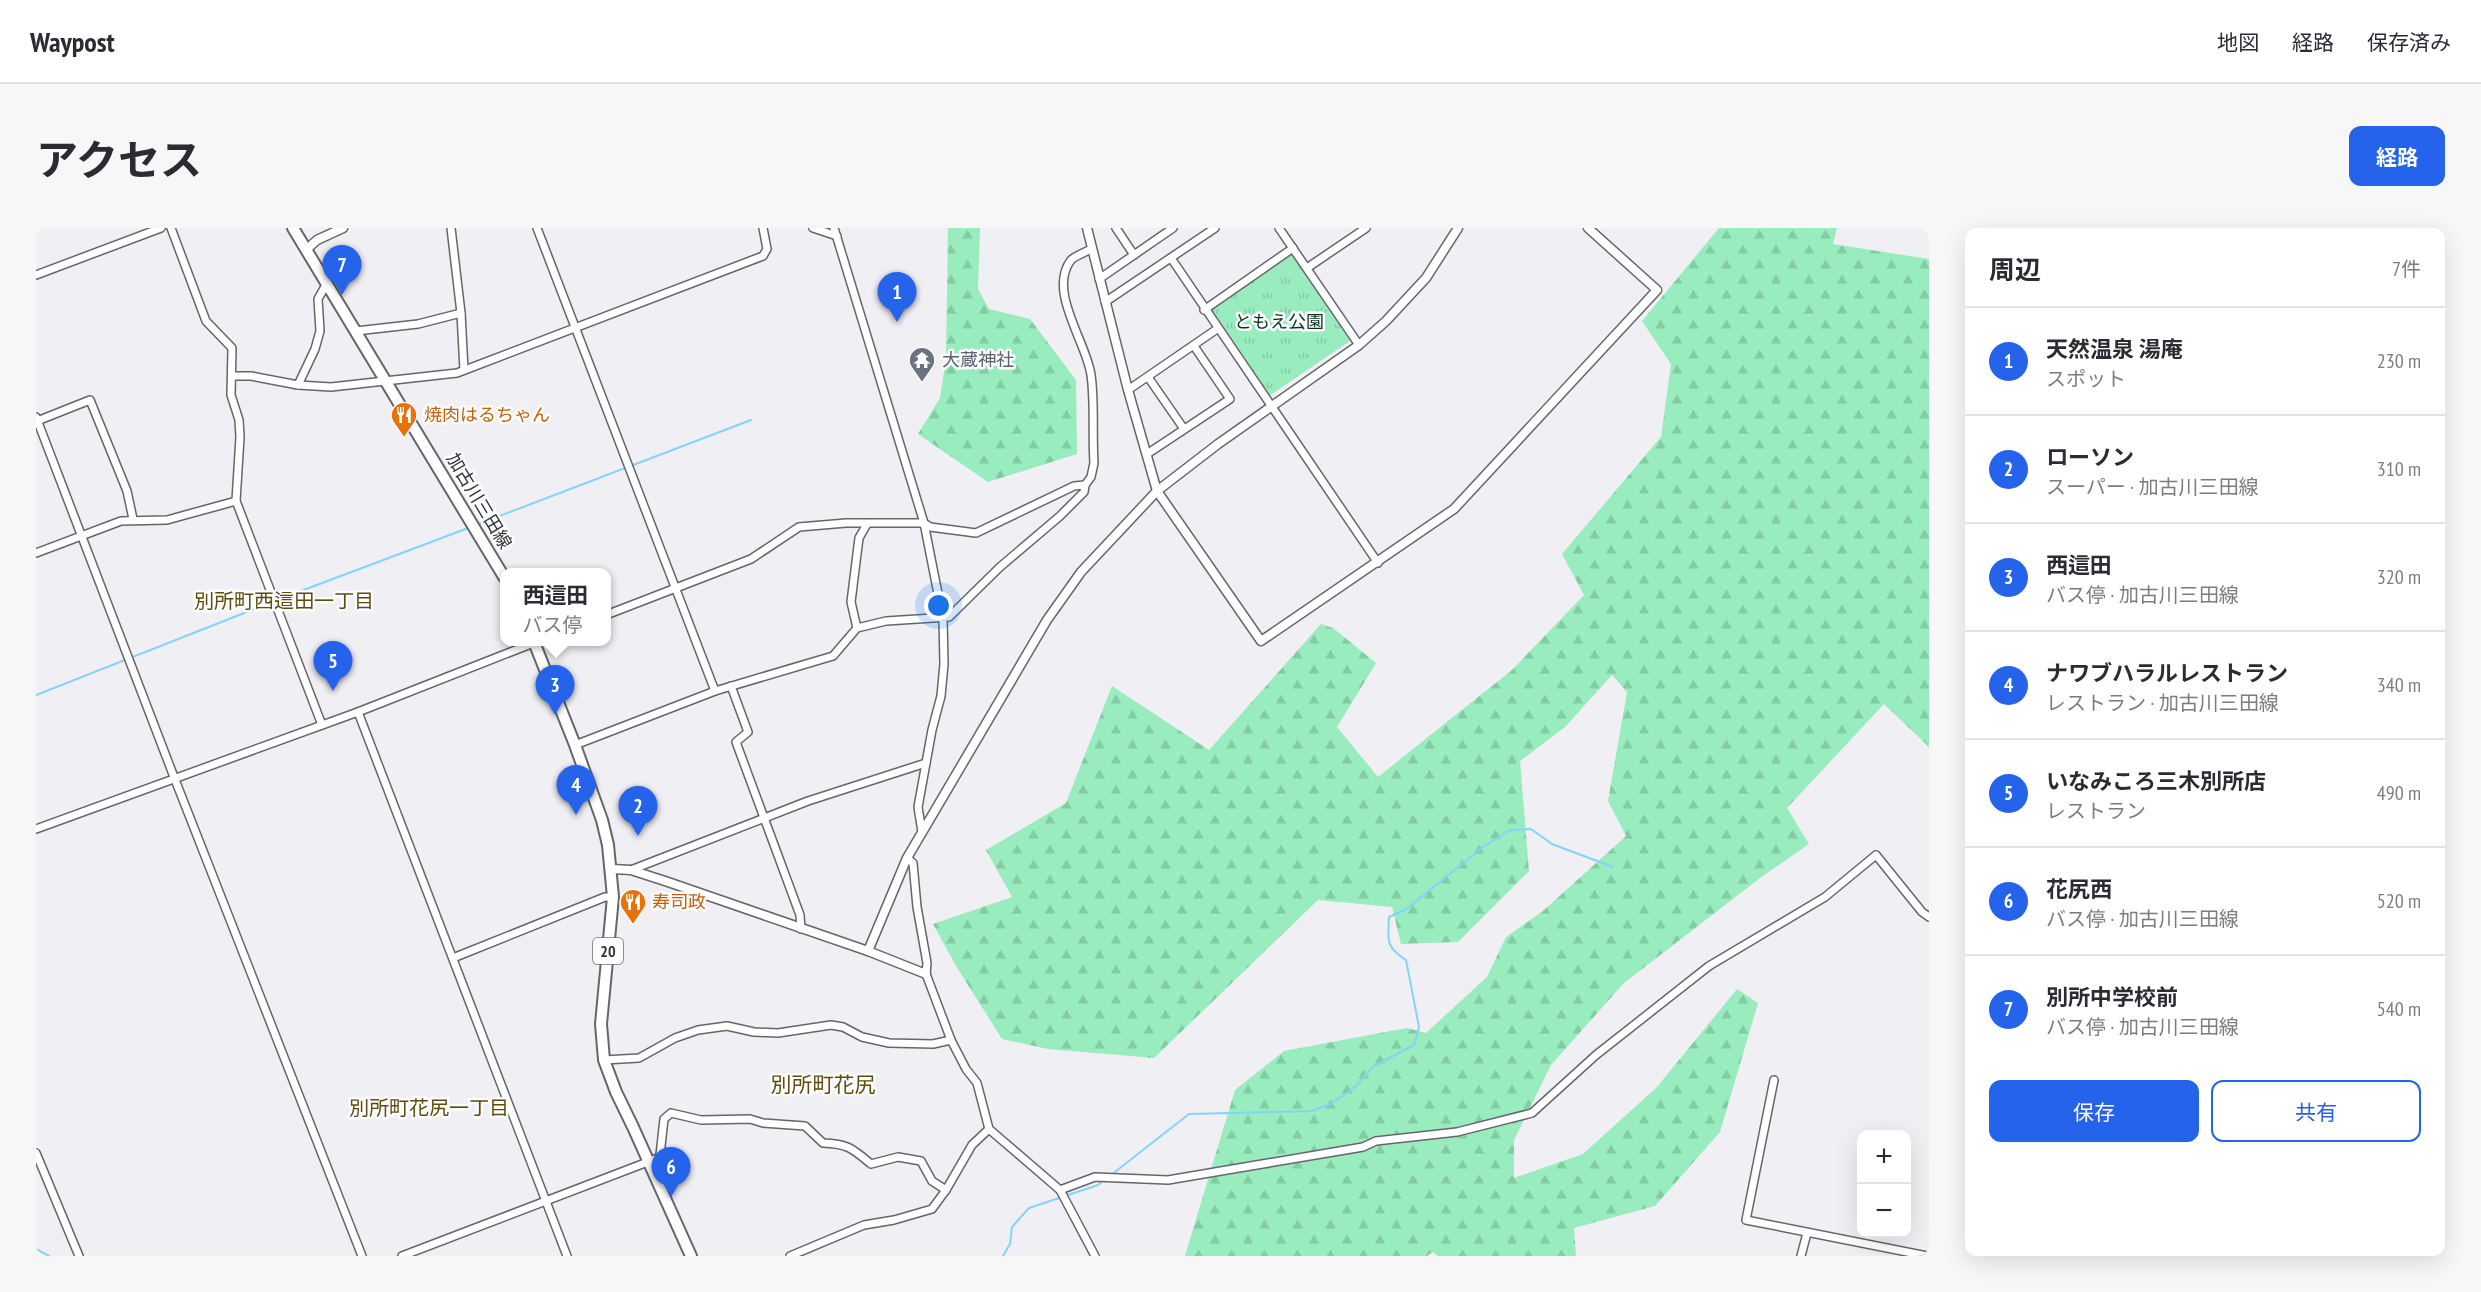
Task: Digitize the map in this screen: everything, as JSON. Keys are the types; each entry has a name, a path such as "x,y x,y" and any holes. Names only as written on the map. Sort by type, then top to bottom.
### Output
{"main road":[{"name":"加古川三田線","path":"293,228 500,570"},
{"name":"20","path":"537,646 603,820 612,869 613,897 601,1024 604,1060 616,1092 691,1256"}],"street":[{"path":"36,275 161,228"},
{"path":"171,228 206,321 232,348 231,395 239,420 240,437 236,501 322,725"},
{"path":"307,249 317,240 343,228"},
{"path":"450,228 464,370"},
{"path":"537,228 715,691"},
{"path":"232,376 251,376 298,385 331,387 457,373 763,256 766,249 763,228"},
{"path":"813,228 837,236"},
{"path":"834,228 924,523 943,619 944,664 941,696 918,807 922,832"},
{"path":"1087,228 1128,390 1157,490 1261,641 1454,509 1658,290 1588,228"},
{"path":"1116,228 1134,255"},
{"path":"1099,279 1173,228"},
{"path":"1105,302 1215,228"},
{"path":"1279,228 1359,345"},
{"path":"1307,268 1366,228"},
{"path":"868,951 908,858 922,832 1047,620 1081,572 1157,490 1359,345 1386,321 1426,278 1458,228"},
{"path":"1204,310 1293,248"},
{"path":"575,745 715,691 833,656 857,628 886,621 949,617 1000,567 1060,516 1084,492 1085,485 1091,477 1094,462 1091,375 1086,351 1070,321 1065,291 1065,276 1072,260 1091,249"},
{"path":"1171,258 1204,310 1378,563"},
{"path":"298,385 315,349 320,331 318,299 327,283"},
{"path":"356,331 418,324 460,313"},
{"path":"1128,390 1217,329"},
{"path":"1147,454 1230,399 1194,346"},
{"path":"1148,377 1184,429"},
{"path":"133,519 127,491 90,400 37,419 174,777 362,1256"},
{"path":"611,613 752,559 799,527 846,523 924,523 930,527 976,533 1074,486 1085,485"},
{"path":"36,553 121,521 167,520 236,501"},
{"path":"857,628 851,602 859,538 867,524"},
{"path":"36,830 174,777 358,712 525,646"},
{"path":"731,686 748,732 736,742 800,915 801,928"},
{"path":"358,712 567,1256"},
{"path":"632,870 764,818 926,763"},
{"path":"1060,1190 1095,1177 1168,1180 1363,1147 1376,1141 1457,1132 1532,1113 1596,1055 1709,966 1825,897 1876,855 1922,912 1929,917"},
{"path":"908,858 913,863 917,907 927,963 926,974 951,1040 966,1069 977,1083 989,1129 1060,1190 1095,1256"},
{"path":"612,869 632,870 868,951 926,974"},
{"path":"453,958 605,897 613,897"},
{"path":"604,1060 639,1058 675,1038 698,1030 727,1026 754,1032 778,1033 831,1026 843,1027 862,1037 889,1043 933,1044 951,1040"},
{"path":"1774,1080 1746,1220 1927,1256"},
{"path":"402,1256 658,1158 664,1119 671,1113 701,1120 750,1119 763,1123 805,1126 823,1143 844,1144 852,1147 871,1164 898,1157 921,1161 932,1181 946,1190"},
{"path":"789,1256 864,1225 894,1220 932,1209 946,1190 972,1145 989,1129"},
{"path":"36,1153 79,1256"},
{"path":"1801,1256 1807,1233"}],"green space":[{"path":"948,228 980,228 978,289 989,309 1030,319 1076,380 1077,454 988,482 918,434 940,398 946,358"},
{"path":"1719,228 1837,228 1833,244 1929,259 1929,747 1884,704 1787,808 1809,844 1760,878 1624,983 1551,1065 1514,1140 1514,1178 1583,1154 1657,1087 1737,989 1758,1003 1720,1132 1655,1206 1574,1228 1576,1256 1438,1256 1433,1252 1427,1256 1185,1256 1235,1090 1284,1051 1407,1028 1426,1033 1487,977 1506,937 1543,911 1626,836 1608,801 1627,692 1612,675 1565,727 1520,761 1529,871 1458,942 1401,944 1392,907 1318,900 1154,1058 1048,1049 1002,1039 956,966 933,924 1012,897 986,850 1066,803 1112,686 1209,750 1321,624 1333,628 1376,663 1337,727 1378,777 1512,670 1584,595 1562,554 1661,437 1671,364 1642,321"},
{"name":"ともえ公園","path":"1291,253 1350,341 1269,396 1212,310"}],"waterway":[{"path":"476,525 751,420"},
{"path":"277,600 471,527"},
{"path":"36,695 272,602"},
{"path":"1111,1175 1189,1114 1311,1111 1331,1104 1355,1087 1373,1067 1414,1045 1419,1027 1406,960 1394,951 1389,942 1389,917 1405,910 1483,847 1510,830 1531,829 1552,844 1613,867"},
{"path":"1003,1256 1010,1244 1012,1227 1029,1208 1098,1185 1104,1180"},
{"path":"36,1249 49,1256"}],"place":[{"name":"別所中学校前","path":"342,295"},
{"name":"天然温泉 湯庵","path":"897,322"},
{"name":"大蔵神社","path":"922,383"},
{"name":"焼肉はるちゃん","path":"404,438"},
{"name":"いなみころ三木別所店","path":"333,691"},
{"name":"西這田","path":"555,715"},
{"name":"ナワブハラルレストラン","path":"576,815"},
{"name":"ローソン","path":"638,836"},
{"name":"寿司政","path":"633,925"},
{"name":"花尻西","path":"671,1197"}],"district":[{"name":"別所町西這田一丁目","path":"284,601"},
{"name":"別所町花尻","path":"823,1085"},
{"name":"別所町花尻一丁目","path":"429,1108"}]}
